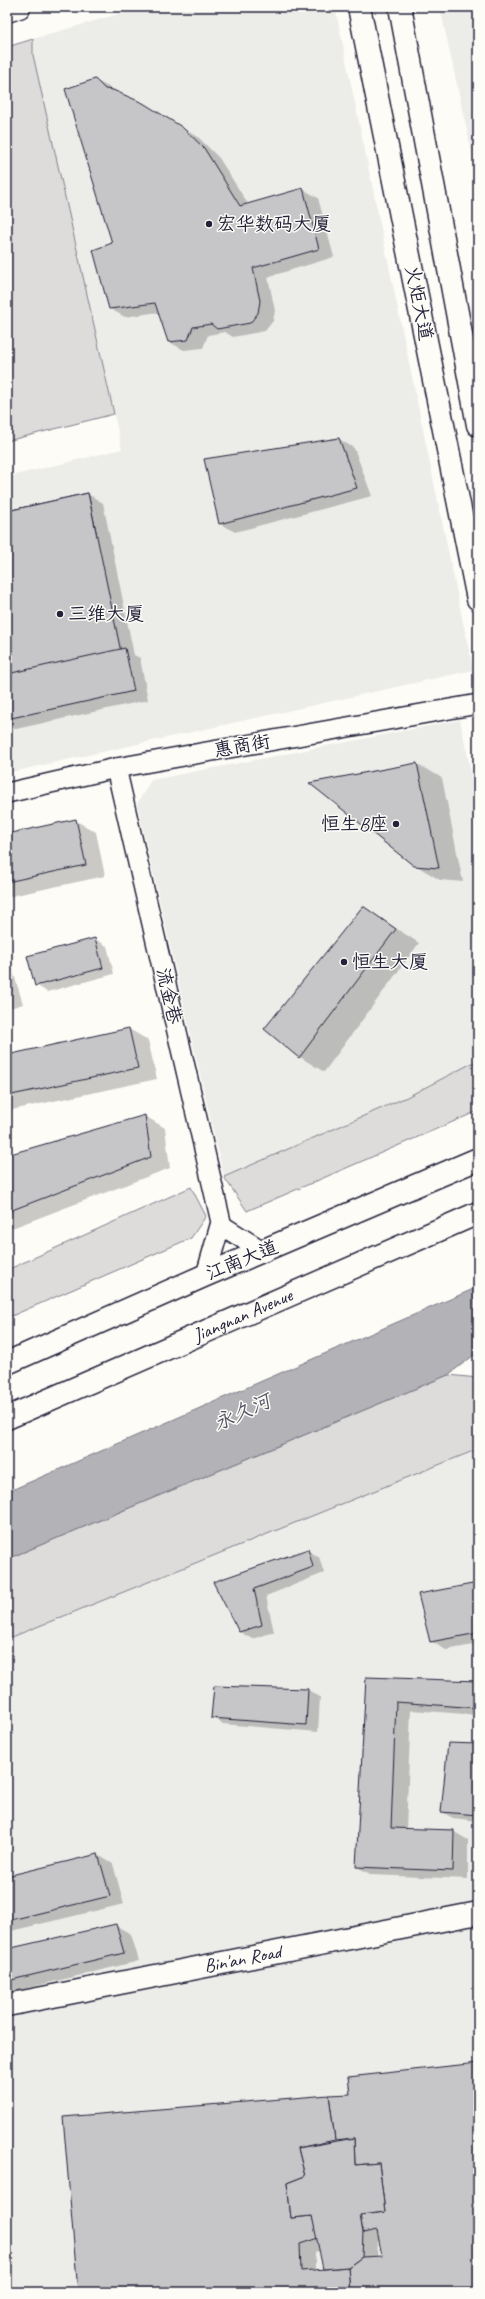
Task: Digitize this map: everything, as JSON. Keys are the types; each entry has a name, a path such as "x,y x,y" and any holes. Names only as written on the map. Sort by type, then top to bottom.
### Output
{"main road":[{"path":"7,10 20,7"},
{"name":"火炬大道","path":"359,7 478,599"},
{"name":"火炬大道","path":"400,7 478,424"},
{"name":"江南大道","path":"7,1363 206,1275 264,1252 478,1160"},
{"name":"Jiangnan Avenue","path":"7,1418 478,1213"},
{"name":"Bin'an Road","path":"7,2005 478,1913"}],"street":[{"name":"惠商街","path":"7,793 116,768 478,704"},
{"name":"流金巷","path":"116,768 221,1225 206,1275"},
{"path":"221,1225 264,1252"}],"shaded area":[{"path":"142,7 335,7 473,670 7,773 7,477 122,449 33,55 33,39"},
{"path":"440,7 478,7 478,181"},
{"path":"33,39 33,55 114,414 7,441 7,47"},
{"path":"460,720 478,805 478,1060 407,1097 224,1177 137,804 151,780"},
{"path":"478,1060 478,1111 247,1211 224,1177 407,1097"},
{"path":"191,1187 206,1216 191,1238 7,1318 7,1270"},
{"path":"448,1375 478,1378 478,1449 7,1639 7,1559"},
{"path":"478,1449 478,2292 7,2292 7,1639"}],"water":[{"name":"永久河","path":"478,1287 478,1352 448,1375 7,1559 7,1492"}],"building":[{"name":"宏华数码大厦","path":"95,79 105,89 113,90 143,103 182,127 204,148 240,206 303,188 319,249 253,268 260,301 258,313 250,323 217,329 211,324 193,327 188,340 168,342 155,303 109,309 93,250 112,243 65,89"},
{"path":"339,438 357,488 219,524 204,459"},
{"path":"88,493 97,536 7,556 7,511"},
{"name":"三维大厦","path":"88,493 129,691 7,717 7,511"},
{"path":"125,648 134,691 7,719 7,674"},
{"name":"恒生B座","path":"417,763 439,868 414,866 309,783"},
{"path":"76,819 86,865 7,882 7,834"},
{"name":"恒生大厦","path":"363,906 396,929 299,1058 264,1029"},
{"path":"95,938 103,968 35,986 27,956"},
{"path":"129,1028 138,1068 7,1096 7,1055"},
{"path":"145,1115 151,1157 7,1212 7,1155"},
{"path":"308,1549 313,1567 254,1589 262,1625 239,1632 213,1582"},
{"path":"478,1583 478,1633 430,1642 418,1594"},
{"path":"366,1677 478,1681 478,1708 396,1702 391,1828 454,1830 453,1871 356,1867"},
{"path":"214,1686 308,1689 306,1725 211,1718"},
{"path":"448,1743 478,1744 478,1815 441,1812"},
{"path":"98,1854 110,1896 7,1921 7,1876"},
{"path":"116,1924 124,1953 7,1981 7,1949"},
{"path":"478,2063 478,2292 367,2292 366,2290 350,2292 348,2267 362,2257 382,2256 377,2230 363,2233 360,2215 385,2212 379,2163 355,2165 354,2138 335,2140 329,2095 350,2094 348,2077"},
{"path":"329,2095 335,2140 298,2148 305,2176 287,2183 291,2218 312,2216 318,2238 300,2244 301,2271 348,2267 350,2292 78,2292 63,2117"},
{"path":"354,2138 355,2165 379,2163 385,2212 360,2215 363,2233 362,2257 348,2267 323,2269 312,2216 291,2218 287,2183 305,2176 298,2148"}],"place":[{"name":"宏华数码大厦","path":"209,224"},
{"name":"三维大厦","path":"60,614"},
{"name":"恒生B座","path":"396,824"},
{"name":"恒生大厦","path":"344,962"}]}
